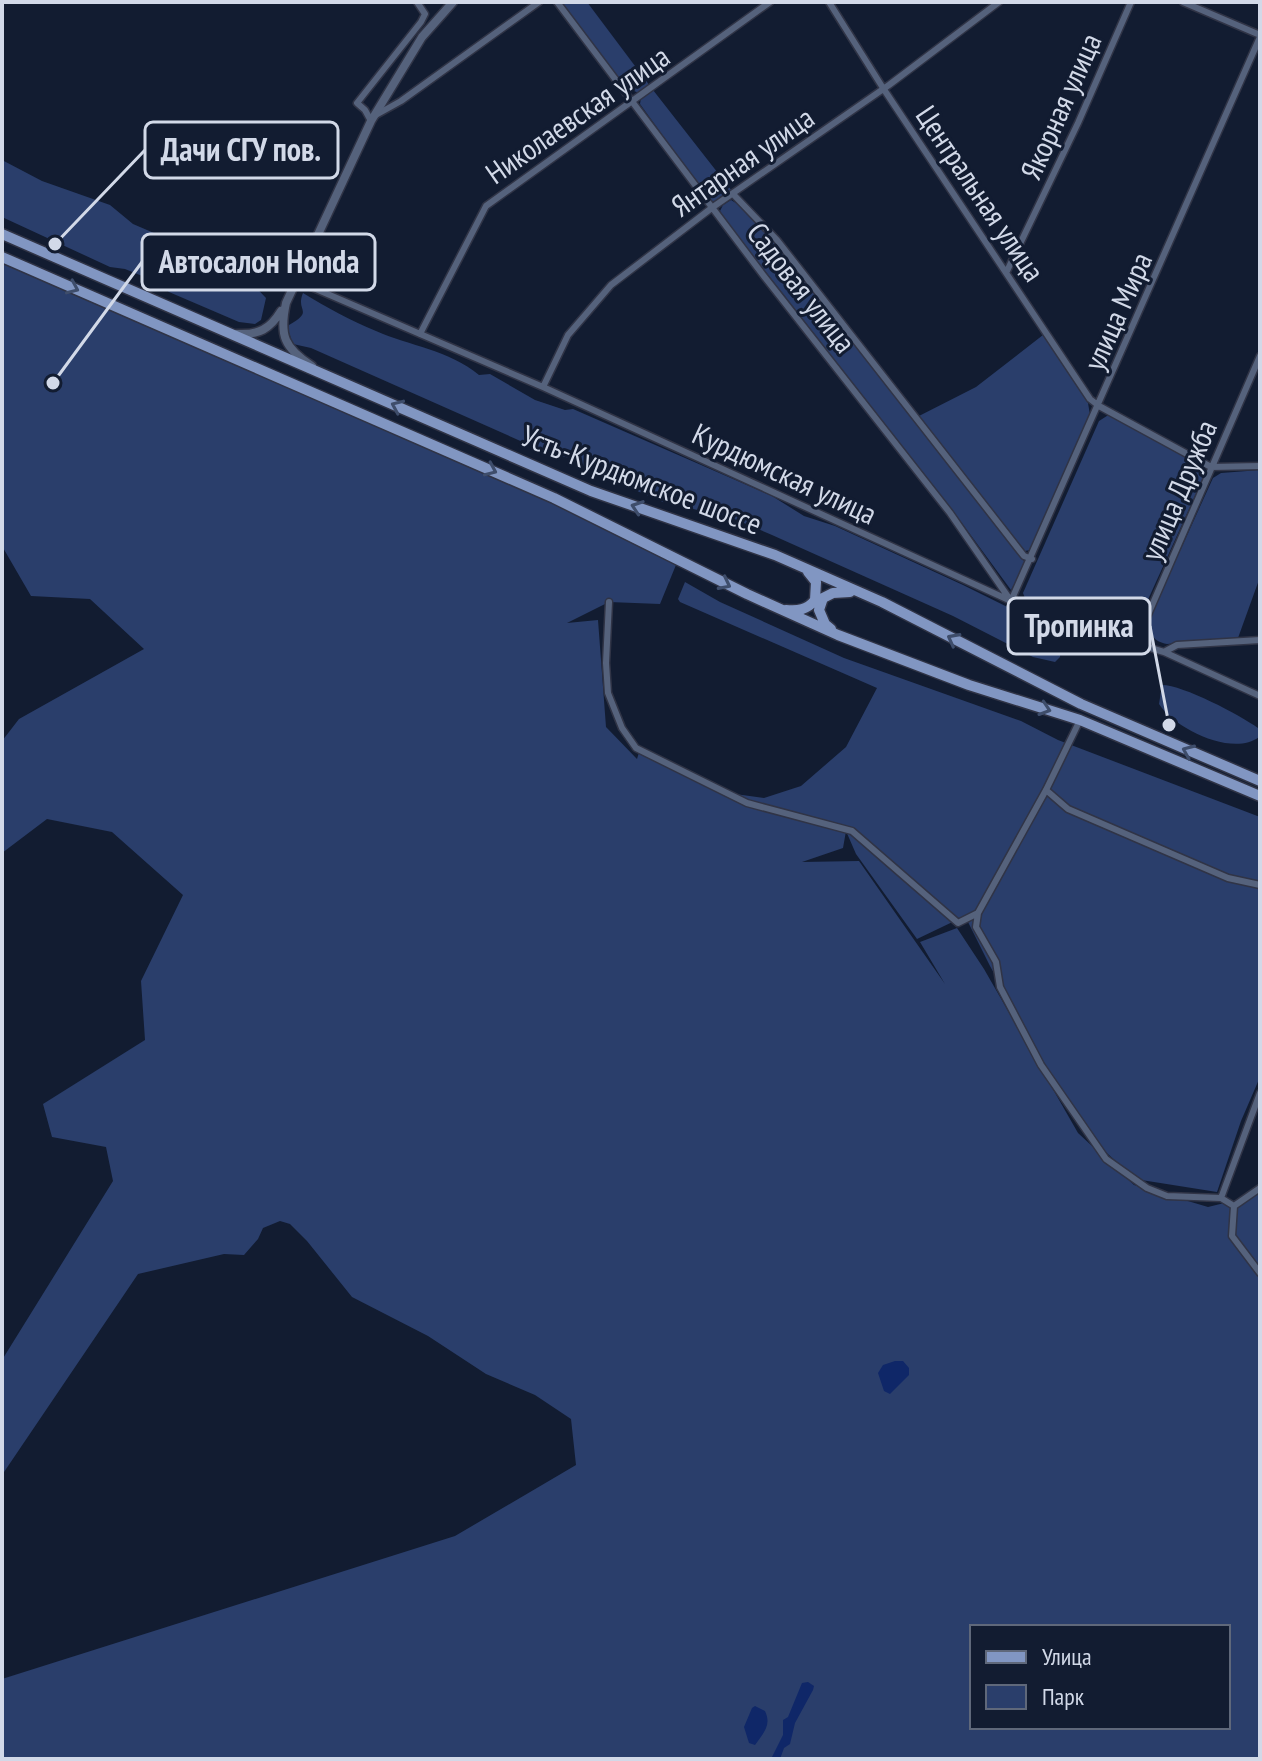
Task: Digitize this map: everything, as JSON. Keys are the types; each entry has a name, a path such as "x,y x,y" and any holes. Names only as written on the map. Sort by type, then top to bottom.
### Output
{"main road":[{"name":"Усть-Курдюмское шоссе","path":"2,234 591,491 723,535 882,602 1081,704 1260,781"},
{"name":"Усть-Курдюмское шоссе","path":"2,257 554,498 838,635 969,685 1080,720 1260,796"},
{"path":"780,609 800,610 815,600 816,582 805,569"},
{"path":"838,635 821,617 819,610 823,598 833,593 856,591"}],"street":[{"path":"373,119 357,103 421,22 425,14 417,2"},
{"path":"329,377 298,357 286,342 281,325 286,303 373,119 422,37 453,2"},
{"path":"373,119 539,2"},
{"name":"Садовая улица","path":"557,2 950,513 1011,601"},
{"name":"Николаевская улица","path":"420,334 486,206 770,2"},
{"name":"Центральная улица","path":"829,2 1090,399 1099,406"},
{"name":"Янтарная улица","path":"543,387 568,335 611,285 713,207 999,2"},
{"name":"Якорная улица","path":"1007,271 1078,123 1131,2"},
{"path":"1183,2 1260,36"},
{"name":"улица Мира","path":"1011,601 1260,36"},
{"name":"Садовая улица","path":"733,194 777,240 1024,556 1032,559"},
{"name":"Курдюмская улица","path":"295,280 543,387 1011,601 1069,624 1164,652 1260,696"},
{"path":"232,334 252,335 265,330 286,303"},
{"name":"улица Дружба","path":"1138,643 1260,356"},
{"path":"1099,406 1211,467 1260,466"},
{"path":"609,602 608,693 622,728 636,748 747,803 852,831 958,923 978,913"},
{"path":"1164,652 1177,645 1260,640"},
{"path":"1080,720 1046,790 978,913 976,927 996,962 1000,987 1041,1065 1106,1159 1147,1188 1167,1196 1221,1198 1234,1206"},
{"path":"1046,790 1068,809 1228,878 1260,885"},
{"path":"1221,1198 1260,1093"},
{"path":"1234,1206 1260,1188"},
{"path":"1234,1206 1232,1236 1260,1273"}],"green space":[{"path":"561,2 587,2 650,86 639,93 624,87"},
{"path":"653,90 732,191 717,202 710,201 640,104 641,98"},
{"path":"2,160 42,181 110,205 133,224 189,248 195,247 243,274 266,298 261,320 255,324 239,322 169,292 157,282 125,269 110,267 2,217"},
{"path":"731,200 744,208 775,242 1024,561 1024,567 1011,590 726,221 720,211"},
{"path":"2,257 255,366 678,560 660,604 609,602 567,623 598,620 606,727 637,759 640,749 728,793 764,798 801,786 846,747 877,688 680,602 678,599 685,582 720,602 844,658 1021,721 1058,740 1260,817 1260,1077 1217,1192 1135,1179 1082,1130 965,916 917,939 856,854 846,831 843,848 802,862 859,861 945,984 920,942 957,928 984,969 1078,1133 1134,1185 1208,1207 1260,1192 1260,1759 2,1759 2,1679 455,1536 576,1465 571,1419 535,1395 486,1374 428,1336 352,1297 307,1241 290,1224 280,1221 263,1228 244,1255 224,1254 138,1274 2,1475 2,1360 113,1181 106,1147 52,1137 43,1104 145,1040 141,981 183,895 112,832 47,819 2,853 2,741 19,719 144,649 90,599 31,596 2,546"},
{"path":"303,293 367,327 442,354 479,375 490,374 535,400 565,410 573,409 772,496 804,516 835,526 963,585 1052,629 1061,643 1060,657 1055,662 1033,657 953,616 732,518 663,502 569,458 543,451 311,348 293,344 288,330 289,325 303,313"},
{"path":"1043,335 1088,403 1090,415 1030,550 1025,551 917,417 976,387"},
{"path":"1110,414 1196,460 1204,476 1146,604 1137,634 1130,636 1051,612 1026,601 1023,593 1099,421"},
{"path":"1260,470 1260,577 1238,638 1167,644 1157,641 1151,631 1150,617 1213,478 1221,473"},
{"path":"1162,685 1197,695 1225,709 1258,728 1259,737 1235,744 1191,731 1159,704"}],"shaded area":[{"path":"903,1361 909,1368 909,1375 890,1394 884,1391 878,1373 883,1365"},
{"path":"808,1682 814,1686 813,1690 795,1723 790,1744 784,1748 780,1759 771,1759 783,1735 783,1720 788,1717 802,1683"},
{"path":"755,1706 765,1711 768,1721 755,1745 749,1743 744,1727"}],"place":[{"name":"Дачи СГУ пов.","path":"55,244"},
{"name":"Автосалон Honda","path":"53,383"},
{"name":"Тропинка","path":"1169,725"}]}
